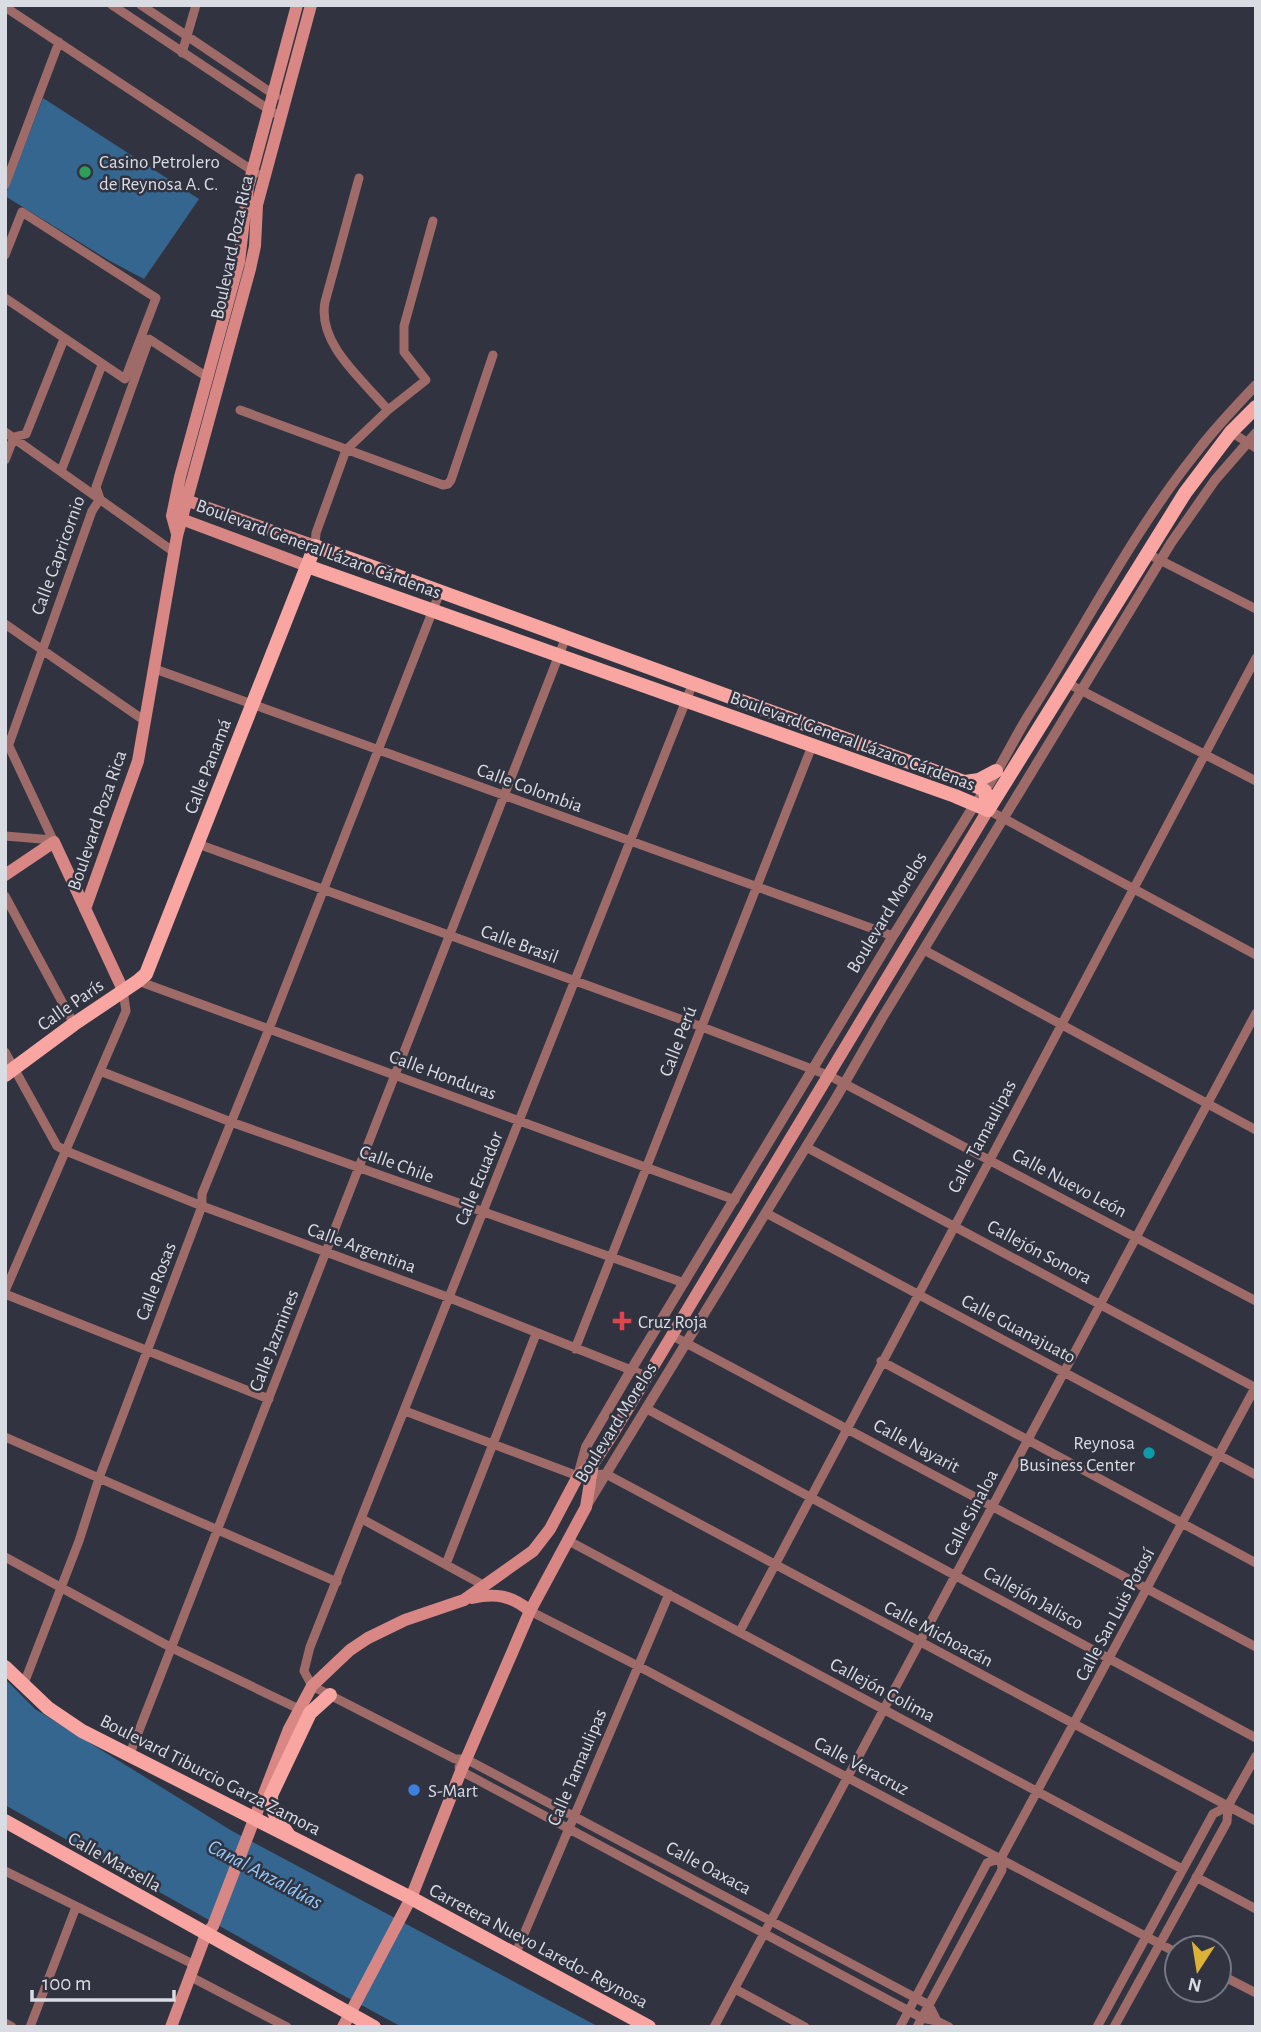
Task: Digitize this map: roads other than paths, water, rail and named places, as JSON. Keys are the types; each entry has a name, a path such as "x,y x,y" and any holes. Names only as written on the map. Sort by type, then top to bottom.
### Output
{"main road":[{"name":"Boulevard Poza Rica","path":"182,499 250,269 255,246 259,174 274,113 272,94 297,5"},
{"name":"Boulevard Poza Rica","path":"274,113 285,101 311,5"},
{"name":"Boulevard Poza Rica","path":"85,909 138,761 178,518 207,377 239,262 245,204 259,174"},
{"name":"Boulevard Morelos","path":"171,2027 289,1729 312,1686 350,1650 368,1638 405,1620 464,1600 514,1567 541,1542 587,1472 830,1076 982,807 1067,683 1076,654 1147,553 1185,493 1231,432 1256,407"},
{"path":"1194,454 1207,464"},
{"path":"182,499 314,546"},
{"name":"Boulevard General Lázaro Cárdenas","path":"178,518 982,807 985,792 964,782 314,546"},
{"name":"Calle Panamá","path":"123,990 138,981 150,964 314,546"},
{"path":"814,746 830,745 852,752 858,743"},
{"path":"964,782 979,780 996,771"},
{"path":"5,875 54,841 123,990"},
{"name":"Calle París","path":"10,1072 123,990"},
{"name":"Boulevard Morelos","path":"348,2016 411,1898 461,1763 530,1611 586,1507 587,1472"},
{"path":"464,1600 486,1595 503,1595 516,1600 530,1611"},
{"name":"Boulevard Tiburcio Garza Zamora","path":"5,1667 23,1686 63,1719 130,1756 411,1898"},
{"path":"289,1835 274,1813 270,1804 271,1795 310,1713 330,1695"},
{"name":"Calle Marsella","path":"5,1821 210,1930 348,2016 374,2027"},
{"name":"Carretera Nuevo Laredo- Reynosa","path":"411,1898 649,2027"}],"street":[{"path":"112,5 274,113"},
{"path":"141,5 285,101"},
{"path":"182,53 196,5"},
{"path":"11,8 259,174"},
{"path":"5,184 59,42"},
{"path":"359,178 325,302 324,320 332,345 388,410"},
{"path":"5,255 22,212 156,298 125,379 5,298"},
{"path":"314,546 316,533 346,450 388,410 426,380 404,352 404,326 433,221"},
{"path":"9,434 26,434 64,339"},
{"name":"Calle Capricornio","path":"7,741 92,511 100,499 96,487 149,339 207,377"},
{"path":"240,410 443,485 448,484 493,355"},
{"path":"61,471 103,365"},
{"name":"Boulevard Morelos","path":"985,792 996,771 1076,654 1134,543 1194,454 1256,385"},
{"path":"1231,432 1251,445"},
{"name":"Boulevard Morelos","path":"586,1507 1161,561 1197,505 1251,445 1256,433"},
{"path":"5,460 9,434"},
{"path":"9,434 174,552"},
{"path":"1147,553 1256,609"},
{"name":"Calle Rosas","path":"23,1686 202,1206 202,1194 440,592"},
{"path":"5,624 145,720"},
{"name":"Calle Jazmines","path":"130,1756 566,637"},
{"name":"Calle Tamaulipas","path":"740,1631 1131,889 1256,658"},
{"name":"Calle Colombia","path":"155,668 893,936"},
{"name":"Calle Ecuador","path":"312,1686 304,1671 310,1647 693,683"},
{"path":"1067,683 1256,781"},
{"path":"7,741 54,841"},
{"name":"Calle Perú","path":"575,1349 814,746"},
{"path":"982,807 1256,955"},
{"name":"Boulevard Morelos","path":"587,1472 586,1447 631,1370 893,936 982,807"},
{"path":"5,835 54,841"},
{"name":"Calle Brasil","path":"198,844 830,1076"},
{"path":"5,896 74,1024"},
{"path":"924,950 1256,1130"},
{"name":"Calle Honduras","path":"138,981 735,1200"},
{"path":"123,990 126,1011 6,1285 147,1350 269,1399"},
{"name":"Calle Sinaloa","path":"714,2027 1256,1013"},
{"path":"5,1052 10,1072 57,1146 66,1151"},
{"name":"Calle Chile","path":"100,1072 231,1122 684,1283"},
{"name":"Calle Nuevo León","path":"830,1076 1256,1301"},
{"name":"Callejón Sonora","path":"806,1147 1256,1388"},
{"name":"Calle Argentina","path":"66,1151 325,1253 450,1297 536,1334 646,1376"},
{"name":"Calle Guanajuato","path":"766,1213 1256,1475"},
{"path":"446,1564 536,1334"},
{"name":"Calle Nayarit","path":"671,1335 1256,1647"},
{"path":"881,1362 1256,1563"},
{"name":"Calle San Luis Potosí","path":"920,2022 1002,1870 1001,1858 1256,1388"},
{"name":"Callejón Jalisco","path":"647,1409 1256,1738"},
{"path":"405,1411 492,1445 587,1472 606,1474"},
{"path":"5,1437 337,1582"},
{"name":"Calle Michoacán","path":"606,1474 1256,1821"},
{"path":"362,1519 485,1586"},
{"name":"Callejón Colima","path":"567,1540 1182,1870"},
{"path":"5,1557 172,1648 299,1709"},
{"name":"Calle Tamaulipas","path":"515,1955 669,1594"},
{"name":"Calle Veracruz","path":"530,1611 1163,1945"},
{"name":"Calle Oaxaca","path":"312,1686 461,1763 574,1815 929,2005"},
{"path":"1114,2027 1227,1822 1228,1806 1256,1756"},
{"name":"Calle Oaxaca","path":"461,1763 569,1829 908,2010 920,2022 937,2021 949,2027"},
{"path":"1097,2027 1213,1814 1228,1806"},
{"name":"Calle San Luis Potosí","path":"900,2027 987,1863 1001,1858"},
{"path":"5,1871 193,1971 287,2027"},
{"path":"1196,1877 1256,1909"},
{"path":"30,2027 76,1907"},
{"path":"1233,1981 1256,1993"},
{"path":"735,1989 805,2027"},
{"path":"929,2005 937,2021"},
{"path":"5,2023 12,2027"}],"water":[{"name":"Casino Petrolero de Reynosa A. C.","path":"43,98 199,199 144,279 5,196"},
{"name":"Canal Anzaldúas","path":"5,1679 35,1709 232,1831 599,2027 402,2027 5,1805"}],"place":[{"name":"Casino Petrolero de Reynosa A. C.","path":"85,172"},
{"name":"Cruz Roja","path":"622,1321"},
{"name":"Reynosa Business Center","path":"1149,1453"},
{"name":"S-Mart","path":"414,1790"}]}
